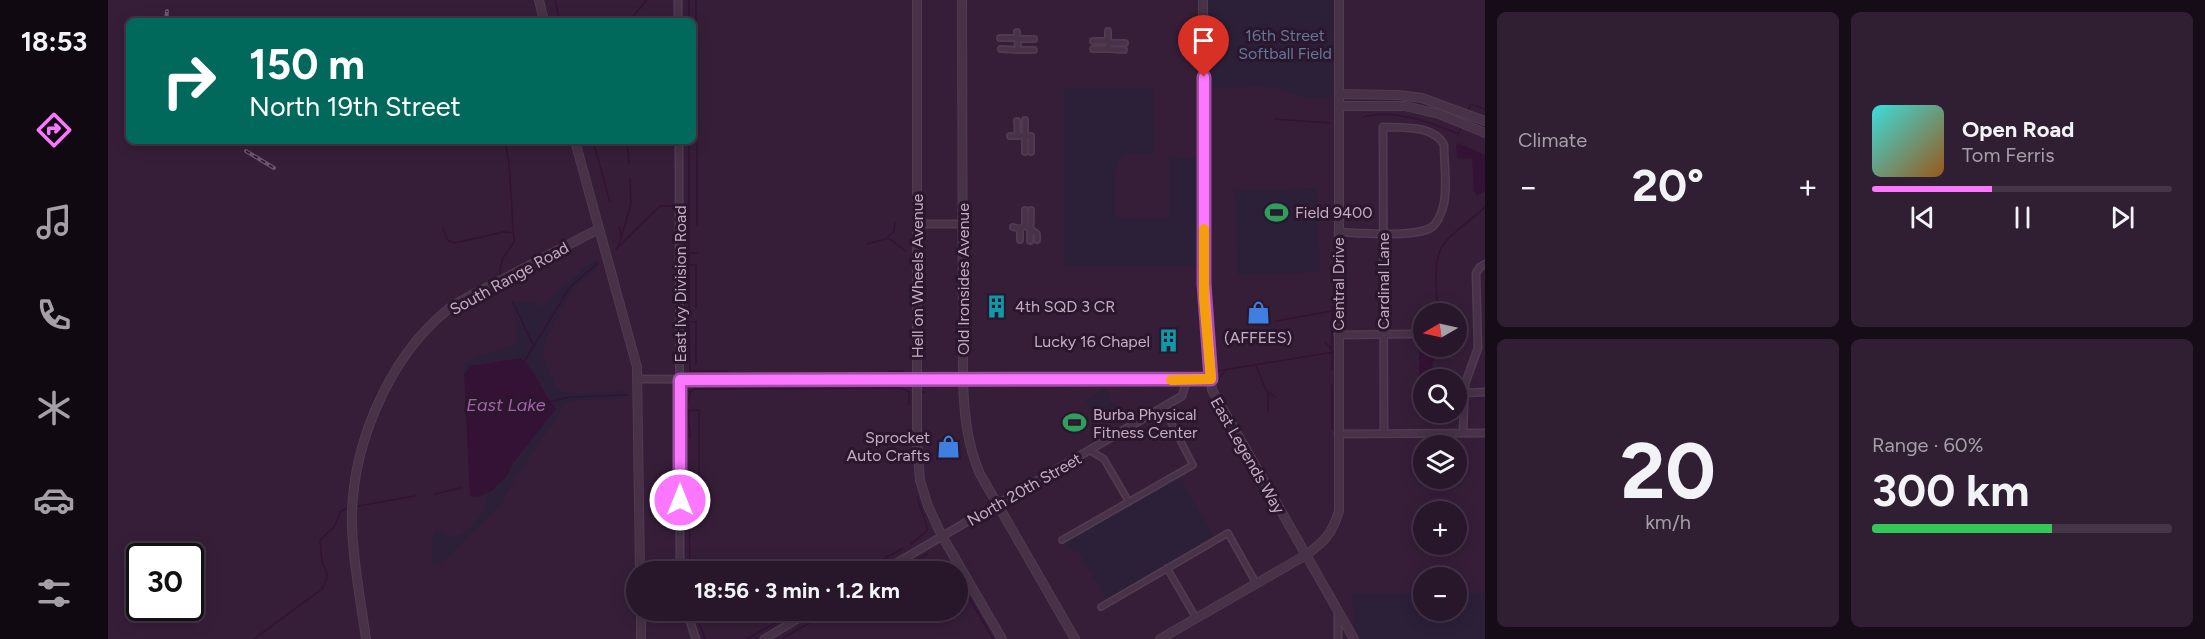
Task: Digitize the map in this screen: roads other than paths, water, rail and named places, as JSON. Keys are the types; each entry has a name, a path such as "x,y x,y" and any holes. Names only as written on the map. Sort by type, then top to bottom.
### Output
{"street":[{"path":"538,0 543,18"},
{"path":"678,0 678,18"},
{"name":"Hell on Wheels Avenue","path":"917,0 917,443 920,480 928,506 942,536 1002,639"},
{"name":"Old Ironsides Avenue","path":"962,0 965,420 971,449 980,474 1075,639"},
{"name":"East Legends Way","path":"1203,0 1204,284 1214,396 1354,639"},
{"name":"Central Drive","path":"1160,639 1306,555 1328,538 1339,511 1339,0"},
{"path":"1108,32 1108,44"},
{"path":"1000,38 1018,36 1034,39"},
{"path":"1018,36 1018,50"},
{"path":"1093,41 1124,47"},
{"path":"1093,49 1108,44"},
{"path":"1001,50 1034,50"},
{"path":"1339,94 1398,95 1422,98 1485,121"},
{"path":"1339,106 1405,106 1439,114 1485,133"},
{"path":"1025,120 1025,136"},
{"path":"1017,121 1018,136"},
{"name":"Cardinal Lane","path":"1383,233 1415,233 1431,228 1439,220 1444,204 1444,146 1433,132 1383,128 1383,233 1383,334 1384,434"},
{"path":"1010,136 1031,136 1028,152"},
{"path":"576,144 636,358 640,561"},
{"name":"East Ivy Division Road","path":"679,144 680,561"},
{"path":"1028,210 1030,241"},
{"path":"917,224 963,224"},
{"path":"1013,227 1020,229 1028,226"},
{"path":"1028,226 1037,234 1037,240"},
{"name":"South Range Road","path":"366,639 352,526 354,486 364,437 375,408 405,355 426,330 448,310 599,229"},
{"path":"1020,229 1020,240"},
{"path":"1338,232 1383,233"},
{"path":"1467,378 1478,348 1481,328 1476,273 1485,264"},
{"path":"1338,335 1411,334"},
{"path":"638,379 963,381 1211,379"},
{"name":"North 20th Street","path":"900,561 1182,396 1187,380"},
{"path":"1467,393 1485,392"},
{"path":"1062,540 1193,465 1163,407"},
{"path":"1463,423 1463,433"},
{"path":"1338,434 1485,433"},
{"path":"1089,450 1104,459 1129,502"},
{"path":"1101,607 1228,533 1256,584"},
{"path":"1167,568 1196,618"},
{"path":"1338,612 1338,639"},
{"path":"641,621 641,639"},
{"path":"690,621 696,639"},
{"path":"764,639 794,621"}],"water":[{"path":"1458,143 1485,155 1485,191 1477,196 1474,192 1472,159 1457,158 1456,145"},
{"path":"1419,357 1434,357 1432,369 1419,369"},
{"name":"East Lake","path":"521,358 556,409 513,463 507,476 493,490 478,497 470,496 464,375 470,366"}],"waterway":[{"path":"555,0 559,18"},
{"path":"632,18 647,0"},
{"path":"689,0 689,18"},
{"path":"696,0 696,18"},
{"path":"696,18 696,40"},
{"path":"696,55 696,97"},
{"path":"1468,110 1471,104 1485,109"},
{"path":"1364,117 1387,114 1412,118 1458,134 1461,128"},
{"path":"1274,119 1330,123"},
{"path":"697,143 697,226"},
{"path":"500,274 502,261 514,242 509,163 506,144"},
{"path":"594,144 610,202"},
{"path":"627,144 629,164"},
{"path":"689,146 689,205"},
{"path":"619,245 631,204 630,179"},
{"path":"686,205 689,205 689,309"},
{"path":"616,249 660,206 672,206"},
{"path":"1437,303 1436,266 1441,248 1450,237 1485,207"},
{"path":"888,236 894,232 895,222"},
{"path":"619,227 621,235"},
{"path":"443,229 448,240 455,243 503,232 512,233"},
{"path":"867,244 889,238 905,251"},
{"path":"689,253 697,253"},
{"path":"524,362 570,287 598,263"},
{"path":"689,265 696,265 696,308"},
{"path":"513,302 534,347"},
{"path":"1332,307 1332,369"},
{"path":"1276,321 1332,311"},
{"path":"689,321 690,371 728,371"},
{"path":"691,322 696,322 696,364"},
{"path":"1325,342 1332,350"},
{"path":"1217,371 1334,352"},
{"path":"1256,366 1266,390 1275,397"},
{"path":"888,371 903,371"},
{"path":"1217,381 1224,372"},
{"path":"1332,385 1332,429"},
{"path":"691,391 695,389 901,388 910,392"},
{"path":"688,401 691,391 689,391"},
{"path":"1268,392 1268,412"},
{"path":"909,394 909,405"},
{"path":"549,402 570,397 628,395"},
{"path":"688,410 690,437"},
{"path":"689,411 699,410 699,494"},
{"path":"434,494 461,488"},
{"path":"358,506 415,496"},
{"path":"911,544 928,530 917,497"},
{"path":"254,639 322,589 328,576 322,562 320,540 334,527 341,511 348,508"},
{"path":"689,512 690,561"},
{"path":"881,561 903,548"},
{"path":"915,561 927,554"},
{"path":"968,596 993,639"},
{"path":"698,621 705,639"},
{"path":"747,639 778,621"},
{"path":"782,639 812,621"}],"railway":[{"path":"166,18 167,11"},
{"path":"246,151 274,168"}],"place":[{"name":"Field 9400","path":"1277,212"},
{"name":"4th SQD 3 CR","path":"997,306"},
{"name":"(AFFEES)","path":"1258,312"},
{"name":"Lucky 16 Chapel","path":"1168,341"},
{"name":"Burba Physical Fitness Center","path":"1075,423"},
{"name":"Sprocket Auto Crafts","path":"948,446"}],"park label":[{"name":"16th Street Softball Field","path":"1285,44"}]}
